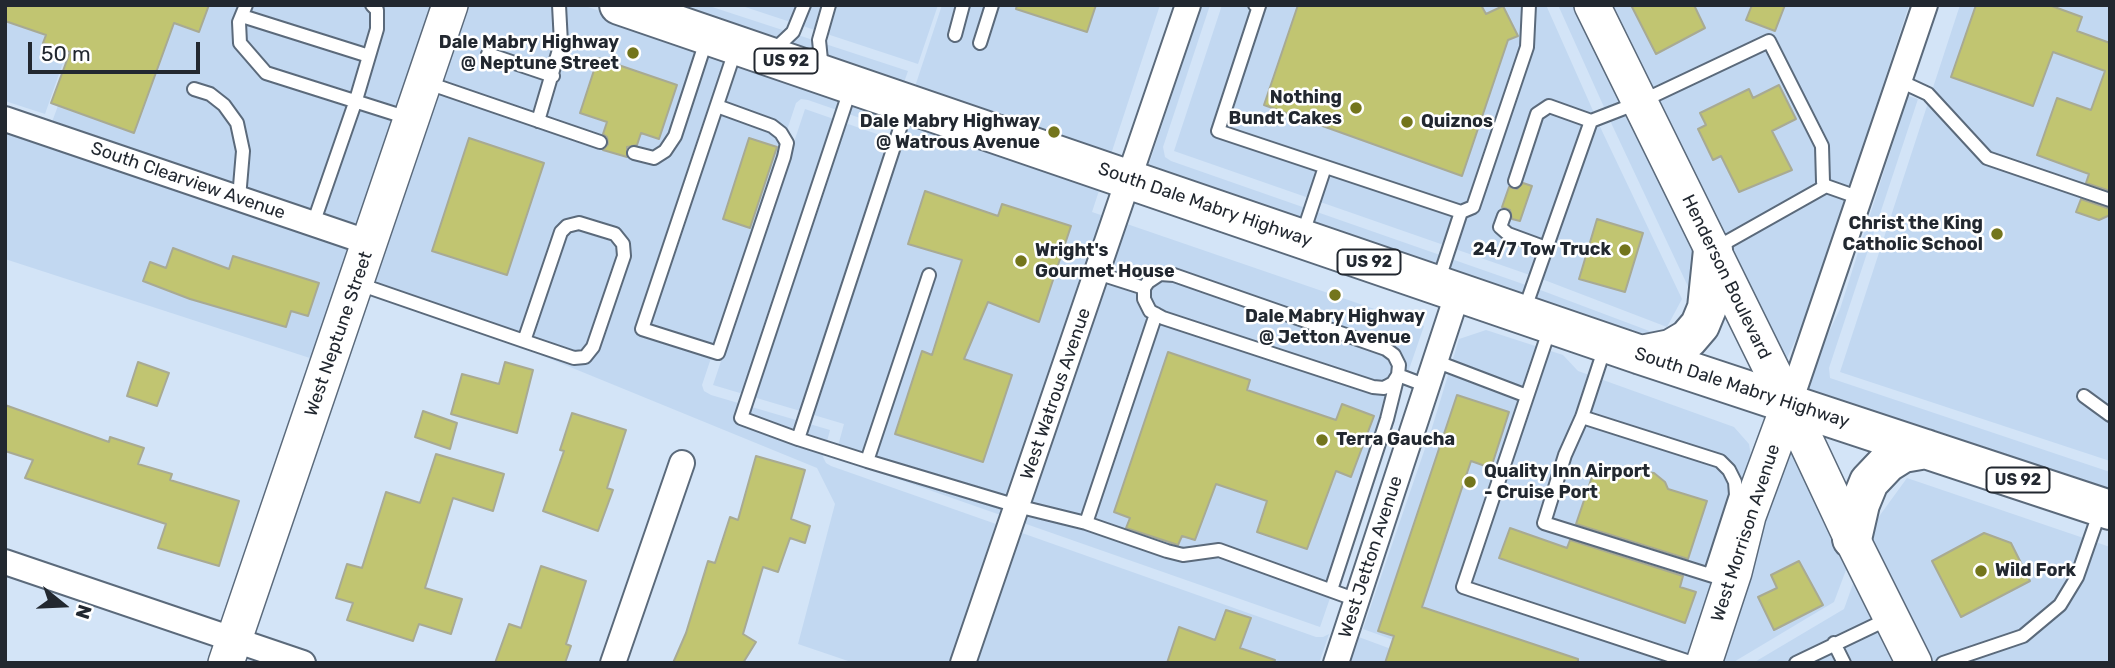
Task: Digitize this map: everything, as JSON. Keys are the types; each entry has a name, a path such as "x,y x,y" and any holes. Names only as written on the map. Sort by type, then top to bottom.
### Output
{"main road":[{"name":"South Dale Mabry Highway","path":"619,5 1789,405 2105,509"},
{"path":"1624,349 1671,349 1688,339 1700,325 1707,308 1713,250"},
{"path":"1852,539 1860,504 1869,482 1887,463 1903,453 1926,449"}],"street":[{"name":"West Neptune Street","path":"230,652 450,5"},
{"name":"West Watrous Avenue","path":"963,663 1188,5"},
{"name":"Henderson Boulevard","path":"1592,5 1914,663"},
{"name":"West Morrison Avenue","path":"1704,663 1720,579 1748,516 1789,405 1925,5"},
{"name":"South Clearview Avenue","path":"5,119 370,243"},
{"name":"West Jetton Avenue","path":"1336,663 1435,361 1448,288"},
{"path":"613,663 682,463"},
{"path":"5,562 230,652 303,663"}],"lane":[{"path":"313,224 356,100 377,29 377,10 372,5"},
{"path":"538,121 561,44 559,5"},
{"path":"634,153 653,158 665,151 738,44 793,32 804,5"},
{"path":"829,5 819,40 819,57 838,79 741,418 867,461 1017,506 1086,523 1183,555 1219,550 1357,600"},
{"path":"955,35 963,5"},
{"path":"980,43 992,5"},
{"path":"1258,6 1218,131 1461,212 1473,207 1527,47 1529,5"},
{"path":"369,56 244,11 239,22 240,43 266,73 412,120"},
{"path":"1515,181 1537,114 1549,106 1591,121 1640,102 1769,41 1822,146 1822,169 1826,186"},
{"path":"717,106 772,125 787,143 718,353 642,330 717,106 738,44"},
{"path":"488,54 553,76"},
{"path":"1900,81 1928,94 1987,158 2110,200"},
{"path":"424,82 600,142"},
{"path":"194,89 209,94 225,105 237,123 243,152 239,198"},
{"path":"798,439 908,103"},
{"path":"1591,121 1546,248 1527,396 1463,587 1693,663"},
{"path":"1302,238 1325,167"},
{"path":"1713,250 1826,186 1860,198"},
{"path":"1448,288 1461,212"},
{"path":"1504,216 1500,227 1508,234 1546,248"},
{"path":"356,282 524,341 574,358 585,357 593,348 624,256 623,244 615,234 579,223 567,226 561,232 524,341"},
{"path":"1097,273 1144,288"},
{"path":"1331,590 1387,419 1398,375 1399,365 1394,355 1386,349 1174,275 1160,274 1144,288 1144,299 1150,311 1163,318 1373,387 1384,388 1393,383 1398,375"},
{"path":"867,461 929,275"},
{"path":"1086,523 1156,314"},
{"path":"1582,417 1720,461 1729,470 1735,482 1736,495 1720,579 1544,523 1566,455 1582,417 1624,349"},
{"path":"1435,361 1527,396"},
{"path":"1398,375 1427,386"},
{"path":"2084,396 2110,415"},
{"path":"1943,663 2023,636 2060,605 2077,577 2105,509"},
{"path":"1796,663 1891,617"},
{"path":"1834,643 1844,663"}],"shaded area":[{"path":"5,5 83,5 45,114 5,101"},
{"path":"95,5 436,5 361,227 52,122"},
{"path":"465,5 582,5 895,111 889,128 808,100 801,99 796,103 702,385 704,391 711,395 830,430 823,457 831,466 996,524 949,663 854,663 798,644 835,504 817,468 372,286"},
{"path":"657,5 706,5 908,71 902,88"},
{"path":"739,5 938,5 918,64"},
{"path":"942,5 1160,5 1092,212 1424,326 1320,627 835,457 844,424 713,385 805,109 897,141"},
{"path":"1202,5 1210,5 1163,147 1165,157 1660,335 1642,341 1146,173"},
{"path":"1222,5 1546,5 1682,299 1667,327 1547,281 1174,151"},
{"path":"1558,5 1578,5 1697,253 1692,295 1613,127"},
{"path":"1606,5 1909,5 1810,309 1781,371"},
{"name":"Christ the King Catholic School","path":"1960,5 2110,5 2110,461 1840,372"},
{"path":"1908,96 1918,99 1829,368 1830,378 2110,472 2110,497 1799,394 1840,309"},
{"path":"5,131 353,250 316,360 5,259"},
{"name":"Quality Inn Airport - Cruise Port","path":"1486,330 1563,355 1578,371 1734,427 1749,444 1753,468 1686,663 1457,663 1363,629 1431,431 1459,339"},
{"path":"1785,435 1849,562 1834,602 1732,663 1712,663"},
{"path":"1907,478 2110,547 2110,663 1753,663 1844,609 1875,522"},
{"path":"1022,533 1316,637 1329,634 1319,663 977,663"},
{"path":"1356,636 1429,663 1347,663"}],"building":[{"path":"5,5 209,5 199,32 174,23 134,133 51,103 70,52 43,43 46,35 5,21"},
{"path":"1017,5 1096,5 1087,32 1016,9"},
{"path":"1298,5 1481,5 1486,14 1503,6 1518,36 1508,40 1462,176 1264,105"},
{"path":"1631,5 1694,5 1705,28 1656,54"},
{"path":"1752,5 1785,5 1775,31 1746,20"},
{"path":"1976,5 2049,5 2082,17 2077,31 2110,43 2110,191 2086,183 2089,174 2037,155 2057,98 2091,110 2105,71 2053,52 2033,106 1951,77"},
{"path":"598,58 677,85 659,139 641,133 637,145 627,147 627,157 603,150 608,144 607,137 603,134 607,122 580,113"},
{"path":"1779,85 1796,119 1772,131 1792,170 1739,192 1721,156 1713,160 1698,129 1706,125 1700,113 1749,89 1753,98"},
{"path":"469,138 544,163 507,275 432,251"},
{"path":"749,138 777,147 750,228 723,219"},
{"path":"1523,183 1532,186 1520,221 1512,219 1510,210 1502,207 1509,187 1517,189"},
{"path":"925,191 998,216 1002,204 1071,226 1039,322 988,302 964,359 1012,375 983,462 895,434 922,351 932,355 962,260 908,244"},
{"path":"2081,199 2110,209 2110,215 2099,220 2076,212"},
{"path":"1597,219 1643,233 1625,292 1579,279"},
{"path":"173,248 229,269 233,256 319,283 308,316 291,311 286,327 190,299 143,281 150,262 166,268"},
{"path":"1168,352 1250,380 1247,390 1336,420 1342,404 1374,416 1351,477 1336,471 1307,549 1257,532 1267,501 1216,484 1195,540 1182,536 1178,545 1126,528 1130,518 1114,512"},
{"path":"138,362 169,373 157,406 127,396"},
{"path":"505,362 533,370 517,433 451,414 462,374 499,384"},
{"path":"1457,395 1509,412 1491,468 1471,461 1422,607 1578,659 1578,663 1385,663 1394,636 1378,631"},
{"path":"5,405 109,442 110,437 144,448 138,464 172,474 170,480 239,501 219,566 158,548 166,524 25,478 33,460 5,451"},
{"path":"423,411 457,423 450,449 415,437"},
{"path":"572,413 626,430 607,488 613,490 598,531 543,511 564,451 560,450"},
{"path":"436,454 504,474 493,511 453,498 425,588 462,599 451,634 419,624 413,641 347,620 353,603 336,598 347,564 362,568 386,492 420,503"},
{"path":"756,456 805,470 791,519 810,526 805,543 790,538 778,572 763,567 743,634 756,642 743,663 673,663 686,633 708,561 715,563 730,517 738,520"},
{"path":"1596,465 1635,478 1646,472 1654,473 1665,482 1668,489 1707,501 1688,559 1576,524"},
{"path":"1510,528 1567,548 1570,540 1683,576 1680,587 1696,592 1685,623 1499,558"},
{"name":"Wild Fork","path":"1984,533 2011,543 2030,581 1961,617 1932,561"},
{"path":"1799,561 1823,605 1774,630 1758,597 1777,588 1771,575"},
{"path":"541,566 586,581 566,644 571,646 565,663 495,663 509,624 521,628"},
{"path":"1226,610 1251,618 1240,648 1275,660 1274,663 1167,663 1179,627 1215,640"}],"place":[{"name":"Dale Mabry Highway @ Neptune Street","path":"633,53"},
{"name":"Nothing Bundt Cakes","path":"1356,108"},
{"name":"Quiznos","path":"1407,122"},
{"name":"Dale Mabry Highway @ Watrous Avenue","path":"1054,132"},
{"name":"Christ the King Catholic School","path":"1997,234"},
{"name":"24/7 Tow Truck","path":"1625,250"},
{"name":"Wright's Gourmet House","path":"1021,261"},
{"name":"Dale Mabry Highway @ Jetton Avenue","path":"1335,295"},
{"name":"Terra Gaucha","path":"1322,440"},
{"name":"Quality Inn Airport - Cruise Port","path":"1470,482"},
{"name":"Wild Fork","path":"1981,571"}]}
